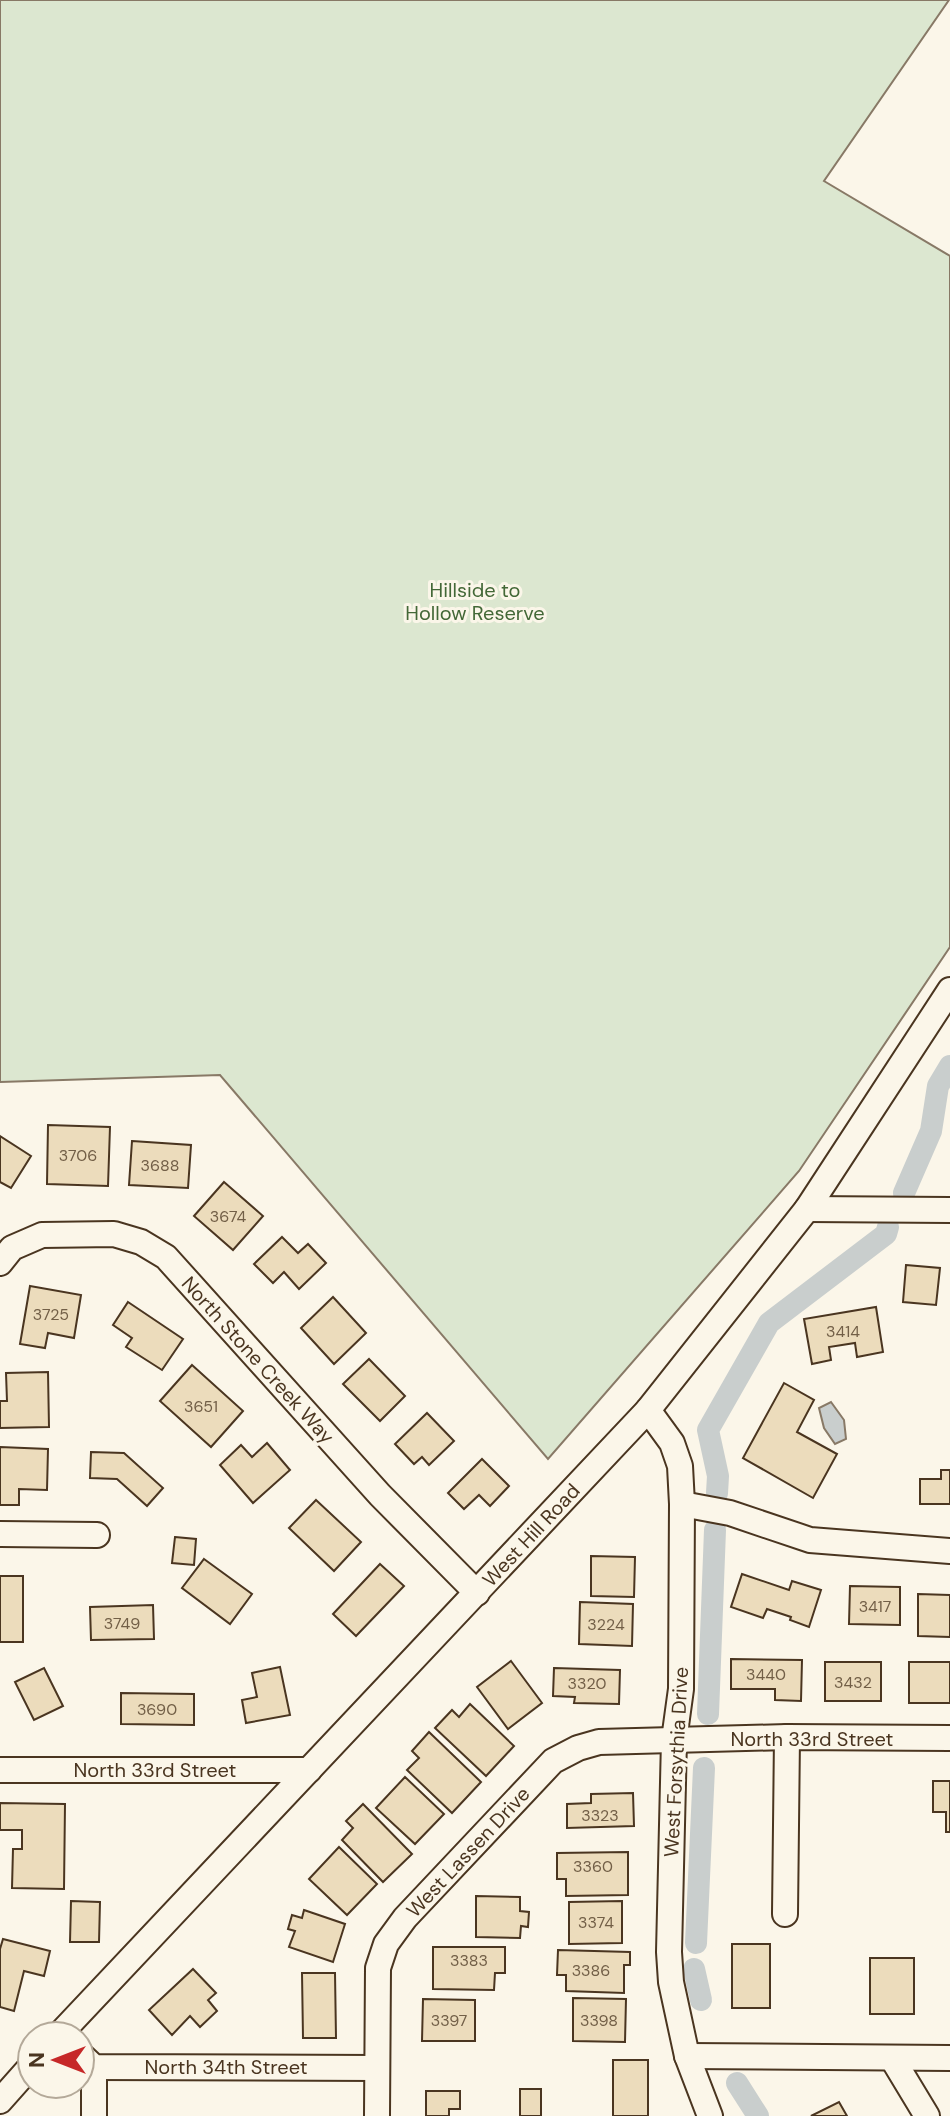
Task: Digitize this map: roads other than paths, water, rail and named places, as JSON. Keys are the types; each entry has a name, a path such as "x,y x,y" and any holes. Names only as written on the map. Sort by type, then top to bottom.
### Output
{"street":[{"name":"West Hill Road","path":"74,2020 648,1410 807,1209 950,990"},
{"path":"807,1209 950,1210"},
{"name":"North Stone Creek Way","path":"0,1263 12,1248 42,1235 114,1234 141,1242 166,1257 380,1495 477,1593"},
{"name":"West Forsythia Drive","path":"648,1410 672,1443 680,1466 682,1504 681,1689 674,1740 671,1982 687,2056 710,2116"},
{"path":"682,1504 730,1513 810,1540 950,1551"},
{"path":"0,1534 97,1535"},
{"path":"785,1914 787,1737"},
{"name":"North 33rd Street","path":"674,1740 950,1738"},
{"name":"West Lassen Drive","path":"377,2116 378,1968 386,1944 405,1918 553,1761 578,1748 599,1742 674,1740"},
{"name":"North 33rd Street","path":"0,1770 309,1770"},
{"path":"687,2056 950,2058"},
{"path":"892,2058 927,2116"},
{"name":"North 34th Street","path":"96,2060 377,2068"},
{"path":"0,2101 16,2083"}],"waterway":[{"path":"904,1193 931,1131 938,1086 950,1066"},
{"path":"717,1493 718,1476 708,1430 769,1323 886,1234 888,1227"},
{"path":"708,1714 715,1530"},
{"path":"696,1943 704,1768"},
{"path":"694,1969 701,2000"},
{"path":"737,2083 758,2116"}],"park label":[{"name":"Hillside to Hollow Reserve","path":"475,602"}]}
